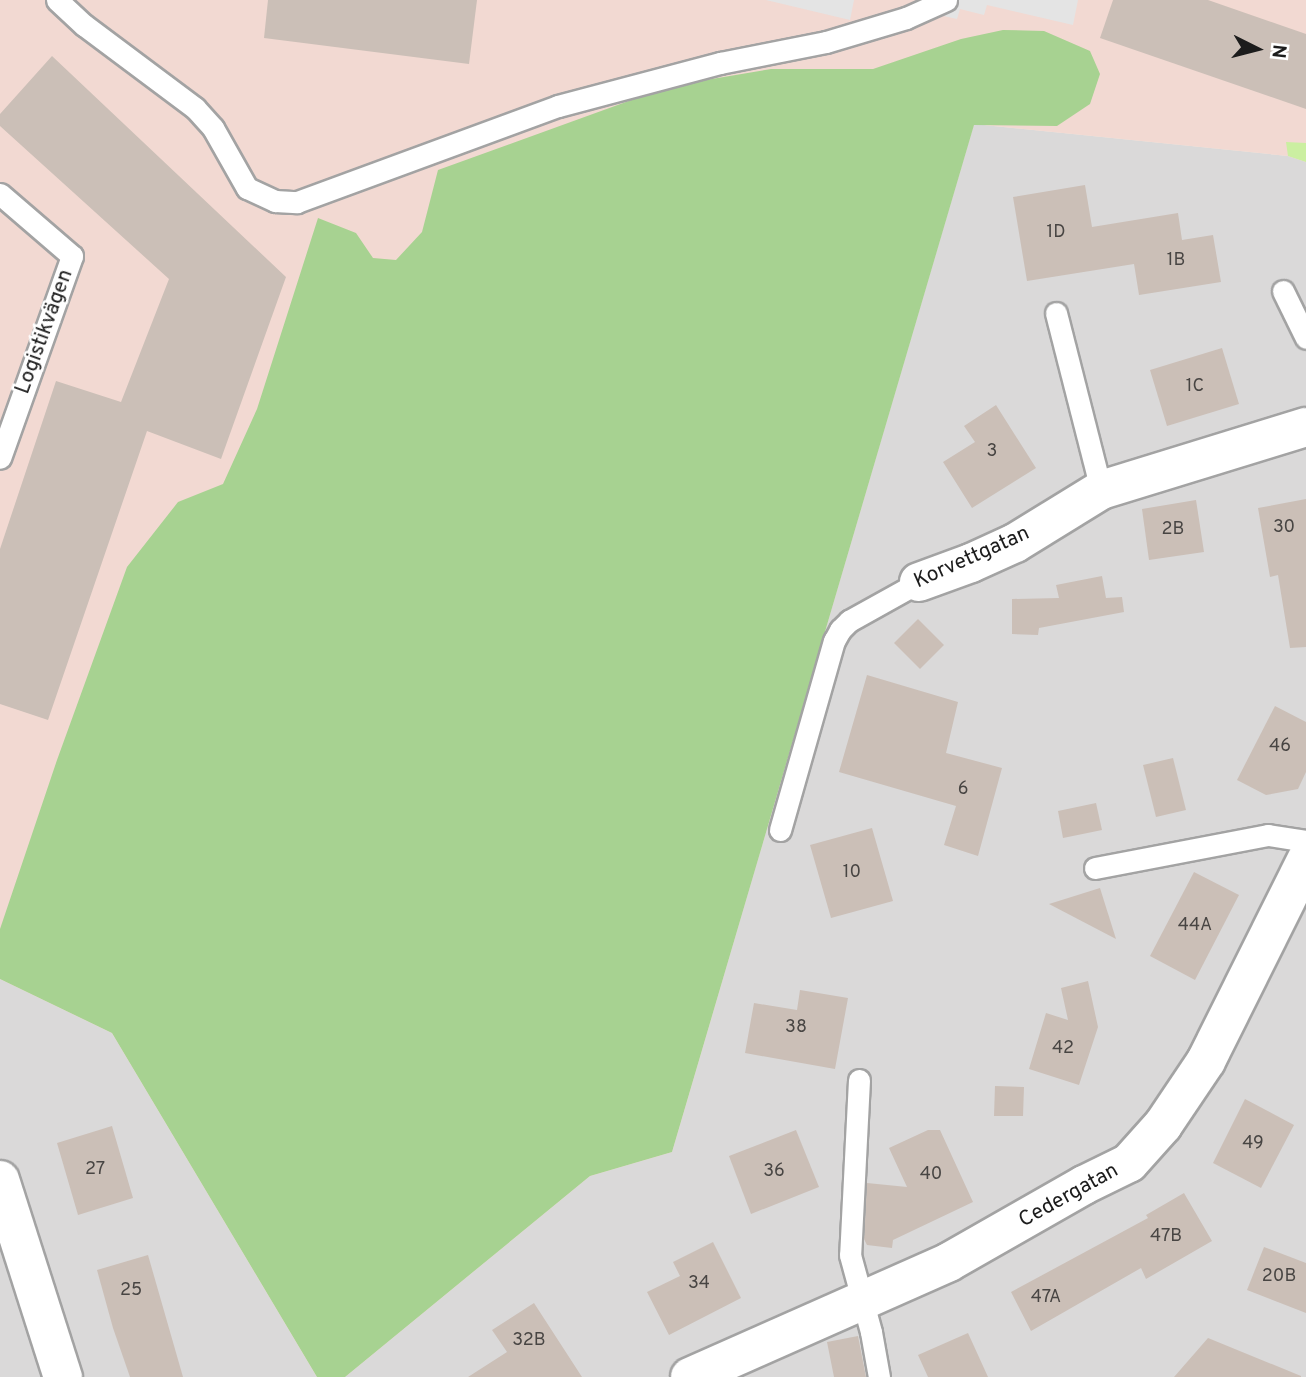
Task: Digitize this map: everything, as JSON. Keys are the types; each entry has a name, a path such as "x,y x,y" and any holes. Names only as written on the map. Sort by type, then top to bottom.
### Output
{"street":[{"name":"Korvettgatan","path":"919,582 1014,543 1101,490 1306,427"},
{"name":"Cedergatan","path":"690,1377 949,1262 1084,1185 1129,1163 1163,1125 1206,1061 1306,860"},
{"path":"0,1180 6,1222 63,1377"}],"lane":[{"path":"57,0 84,25 195,108 213,128 247,188 275,201 297,202 558,106 720,63 827,42 906,18 946,0"},
{"name":"Logistikvägen","path":"0,458 72,256 2,201"},
{"path":"1283,291 1306,338"},
{"path":"1056,313 1101,490"},
{"name":"Korvettgatan","path":"780,830 834,641 840,630 849,621 919,582"},
{"path":"1095,868 1268,835 1306,841"},
{"path":"859,1080 850,1255 879,1377"}],"shaded area":[{"path":"0,0 1306,0 1306,162 1288,156 974,124 672,1152 590,1176 345,1377 317,1377 112,1033 0,979"},
{"path":"766,0 854,0 850,20"},
{"path":"933,0 1078,0 1073,25 987,5 984,15 960,9 957,19 930,13"},
{"path":"974,124 1288,156 1306,162 1306,1377 345,1377 590,1176 672,1152"},
{"path":"0,979 112,1033 317,1377 0,1377"}],"green space":[{"path":"1003,30 1044,31 1090,51 1100,74 1090,104 1057,126 974,125 672,1152 590,1176 345,1377 317,1377 112,1033 0,979 0,929 57,760 127,567 178,502 223,484 257,409 318,218 356,233 373,258 396,260 422,232 438,170 670,86 771,69 873,69 961,39"},
{"path":"1286,142 1306,143 1306,162 1288,156"}],"building":[{"path":"268,0 477,0 469,64 264,38"},
{"path":"1113,0 1208,0 1306,34 1306,109 1100,38"},
{"path":"52,56 286,277 221,459 147,431 48,720 0,704 0,549 56,381 121,402 169,279 0,126 0,114"},
{"path":"1085,185 1092,227 1178,213 1182,240 1213,235 1221,282 1139,295 1134,264 1027,281 1013,197"},
{"path":"1222,348 1239,404 1167,426 1150,370"},
{"path":"996,405 1036,468 972,508 943,462 975,442 964,426"},
{"path":"1306,499 1306,647 1290,648 1278,575 1270,577 1258,508"},
{"path":"1196,500 1204,552 1149,560 1142,509"},
{"path":"1102,576 1106,598 1122,597 1124,612 1039,628 1038,635 1012,634 1012,599 1059,598 1056,585"},
{"path":"918,619 944,645 920,669 894,643"},
{"path":"867,675 958,702 946,753 1002,768 978,856 944,845 956,806 839,772"},
{"path":"1275,706 1306,722 1306,772 1298,789 1266,795 1237,780"},
{"path":"1173,758 1186,810 1156,817 1143,765"},
{"path":"1096,803 1102,830 1063,838 1058,811"},
{"path":"872,828 893,901 831,918 810,845"},
{"path":"1194,872 1239,895 1195,980 1150,956"},
{"path":"1100,888 1116,939 1049,904"},
{"path":"1088,981 1098,1027 1079,1085 1029,1069 1046,1013 1068,1020 1061,988"},
{"path":"800,990 848,998 835,1069 745,1053 754,1003 797,1010"},
{"path":"995,1086 1024,1087 1023,1116 994,1116"},
{"path":"1245,1099 1294,1125 1261,1188 1213,1163"},
{"path":"112,1126 133,1198 78,1215 57,1143"},
{"path":"796,1130 819,1187 751,1214 729,1156"},
{"path":"928,1130 940,1130 973,1202 893,1240 892,1248 867,1245 864,1239 867,1183 907,1187 889,1148"},
{"path":"1184,1193 1212,1241 1146,1279 1141,1268 1031,1331 1011,1292 1148,1218 1146,1215"},
{"path":"713,1242 741,1298 669,1335 647,1292 680,1276 673,1262"},
{"path":"1264,1247 1306,1263 1306,1313 1247,1290"},
{"path":"148,1255 183,1377 130,1377 113,1328 97,1270"},
{"path":"534,1303 582,1377 468,1377 507,1352 492,1330"},
{"path":"968,1333 988,1377 928,1377 918,1355"},
{"path":"858,1336 866,1377 834,1377 827,1342"},
{"path":"1208,1338 1301,1376 1301,1377 1174,1377"}]}
